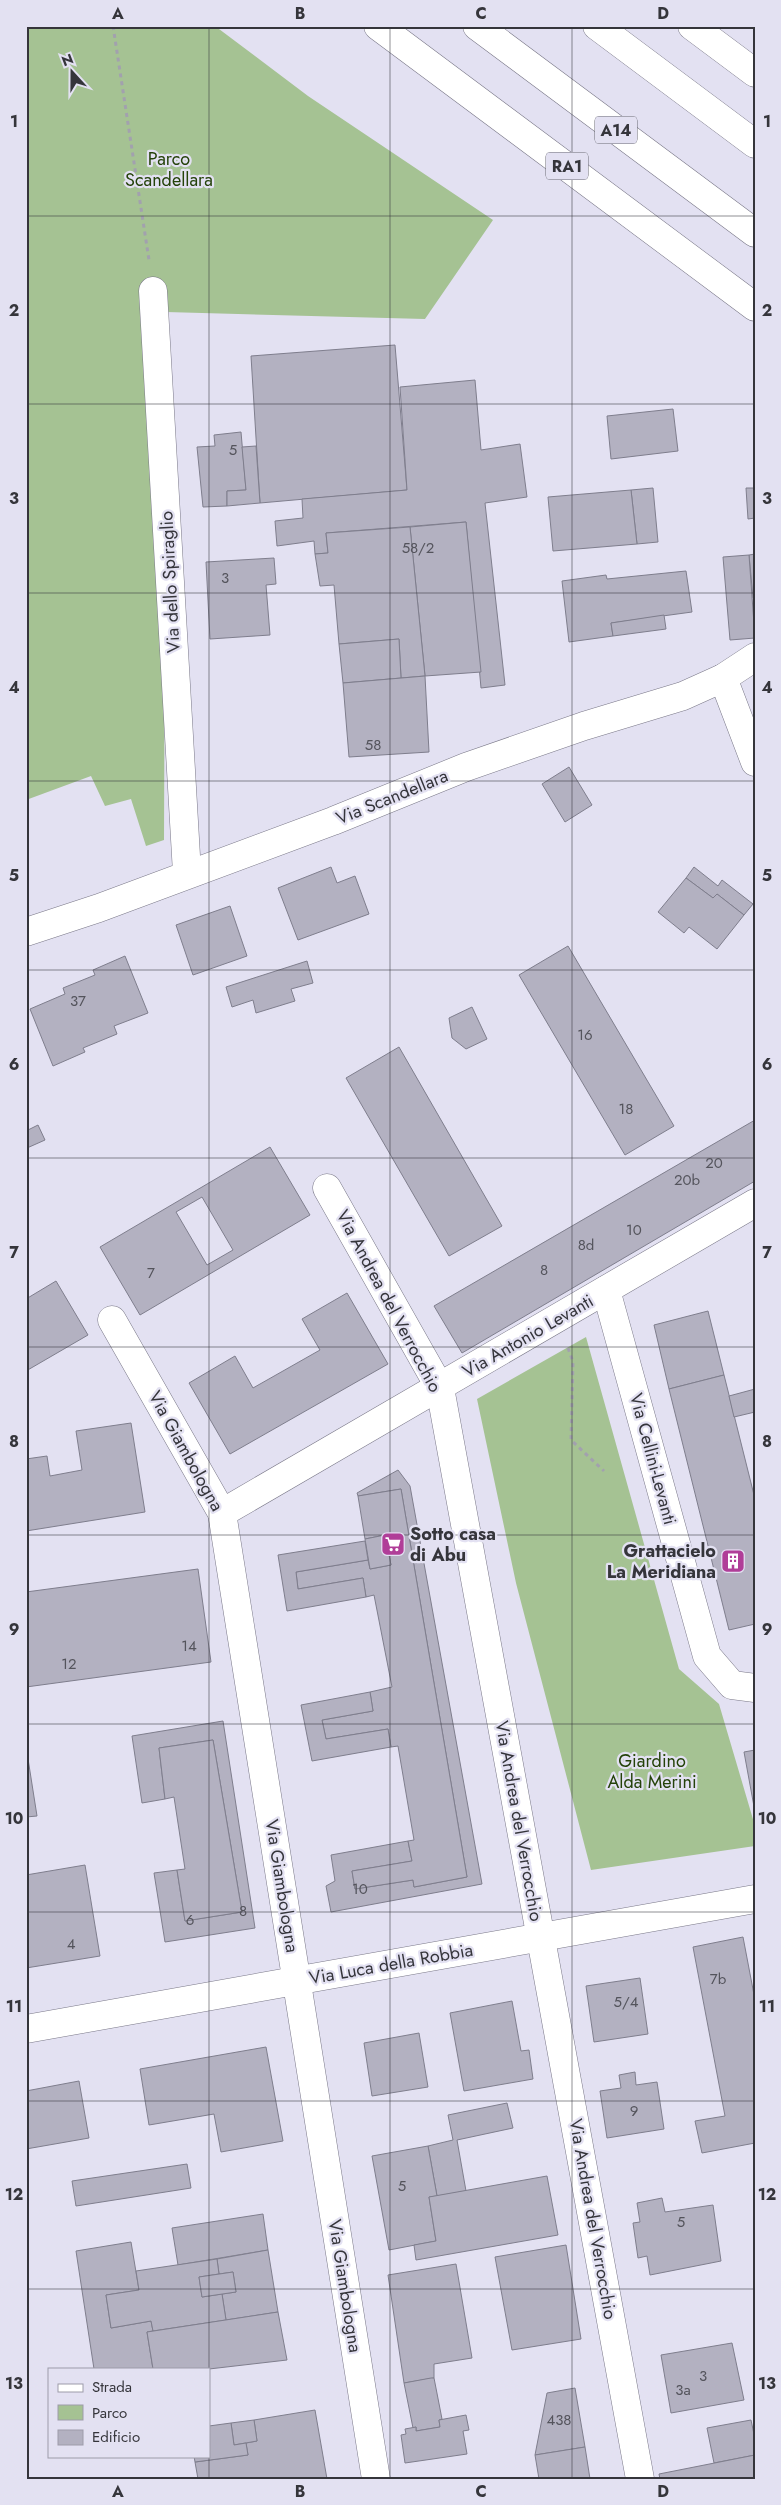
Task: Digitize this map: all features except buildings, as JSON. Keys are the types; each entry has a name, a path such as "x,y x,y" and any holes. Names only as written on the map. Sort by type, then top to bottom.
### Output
{"main road":[{"name":"RA1","path":"378,26 755,307"},
{"name":"A14","path":"478,26 755,233"},
{"path":"598,26 755,144"},
{"path":"692,26 755,74"},
{"name":"Via dello Spiraglio","path":"153,291 187,873"},
{"name":"Via Scandellara","path":"26,932 100,908 187,873 333,821 466,767 584,726 683,696 723,678 755,656"},
{"path":"723,678 755,762"},
{"name":"Via Andrea del Verrocchio","path":"328,1188 440,1388 640,2479"},
{"name":"Via Antonio Levanti","path":"222,1513 440,1388 755,1203"},
{"name":"Via Cellini-Levanti","path":"606,1290 707,1656 732,1685 755,1688"},
{"name":"Via Giambologna","path":"112,1320 222,1513 376,2479"},
{"name":"Via Luca della Robbia","path":"26,2028 755,1899"}],"path":[{"path":"113,26 153,291"},
{"path":"567,1346 573,1362 571,1440 604,1471"}],"green space":[{"name":"Parco Scandellara","path":"26,26 215,26 308,96 493,220 425,319 166,312 164,840 146,846 131,799 105,806 91,776 26,800"},
{"name":"Giardino Alda Merini","path":"586,1337 679,1669 719,1704 755,1826 755,1846 591,1870 516,1583 477,1399"}],"place":[{"name":"Sotto casa di Abu","path":"393,1544"},
{"name":"Grattacielo La Meridiana","path":"733,1561"}]}
